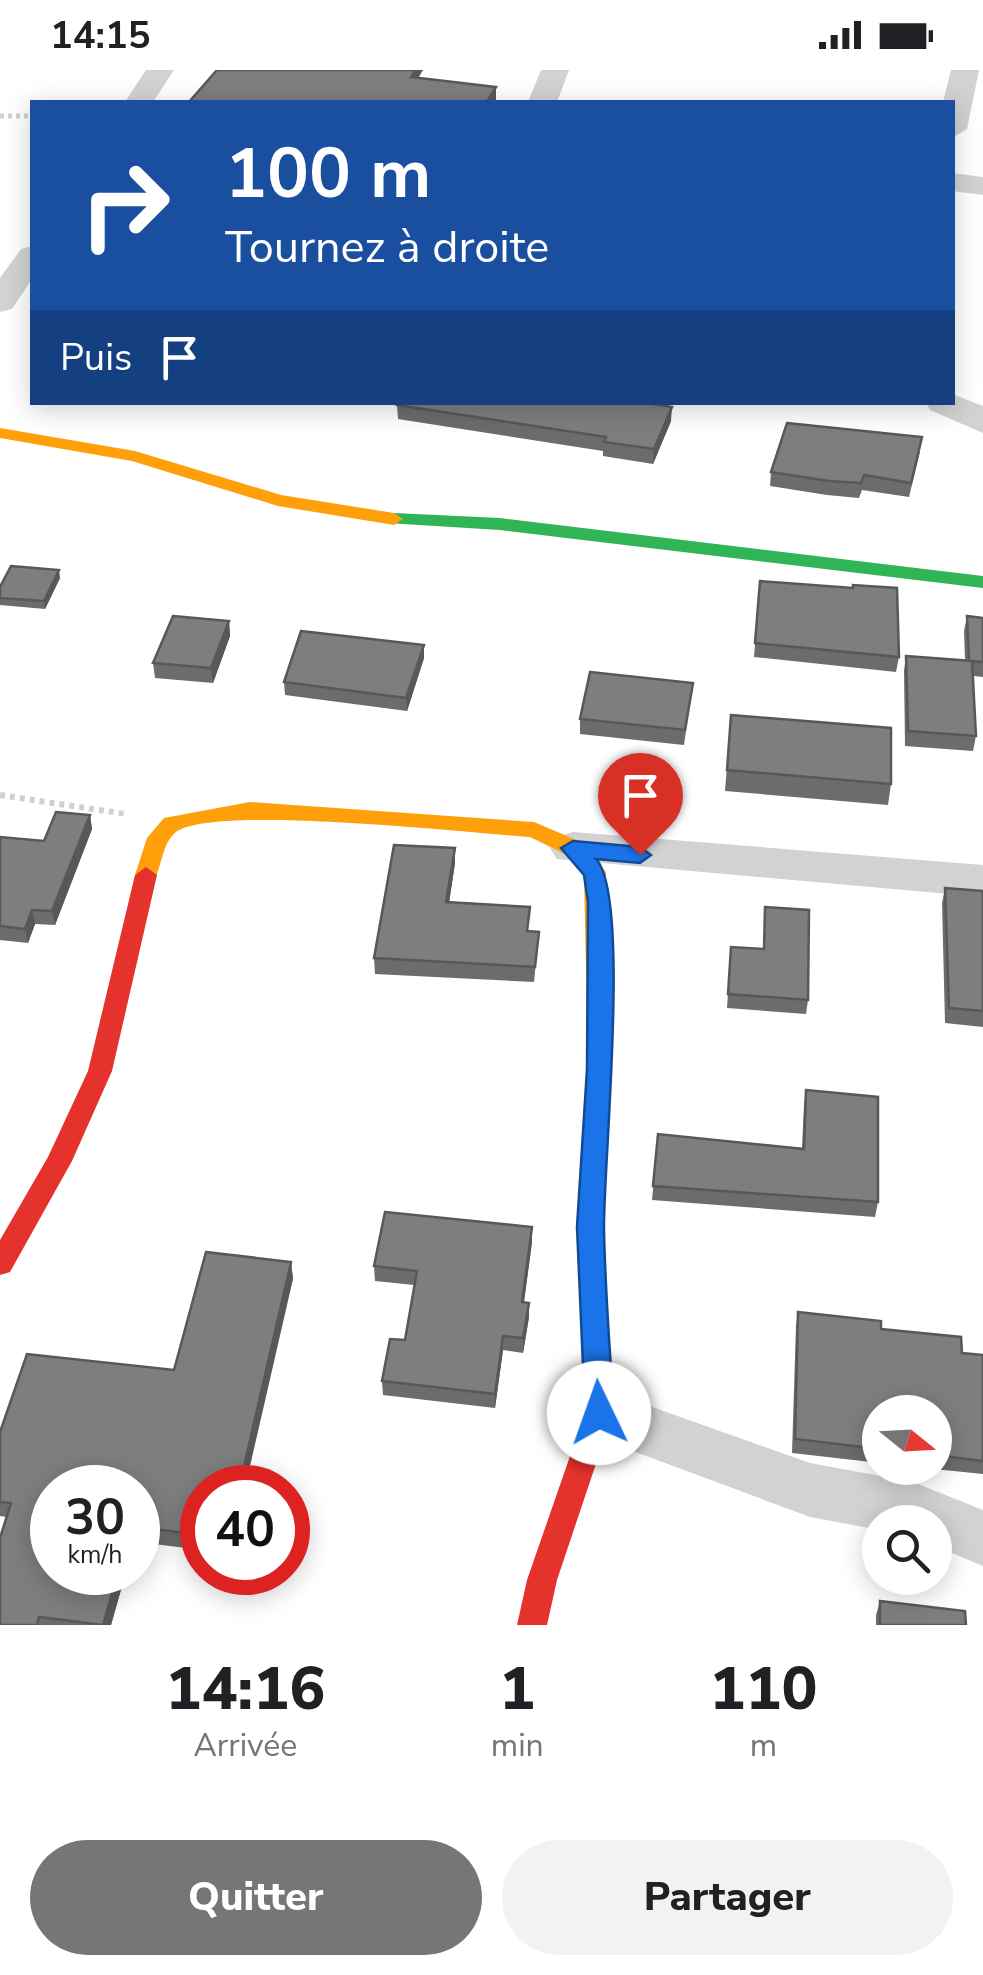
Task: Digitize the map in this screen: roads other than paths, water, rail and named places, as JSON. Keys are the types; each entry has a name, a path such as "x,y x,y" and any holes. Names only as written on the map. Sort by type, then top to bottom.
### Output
{"street":[{"path":"139,100 160,70"},
{"path":"543,100 556,70"},
{"path":"955,115 965,70"},
{"path":"955,182 983,186"},
{"path":"0,302 30,259"},
{"path":"954,405 983,422"},
{"path":"0,433 135,456 278,500 377,518 500,524 983,582"},
{"path":"0,1264 58,1161 100,1071 146,879 158,838 172,823 250,810 296,810 534,830 573,848 983,881"},
{"path":"532,1625 542,1580 599,1413 590,1227 600,1069 600,902 595,872 573,848"},
{"path":"599,1413 810,1490 912,1510 983,1538"}]}
